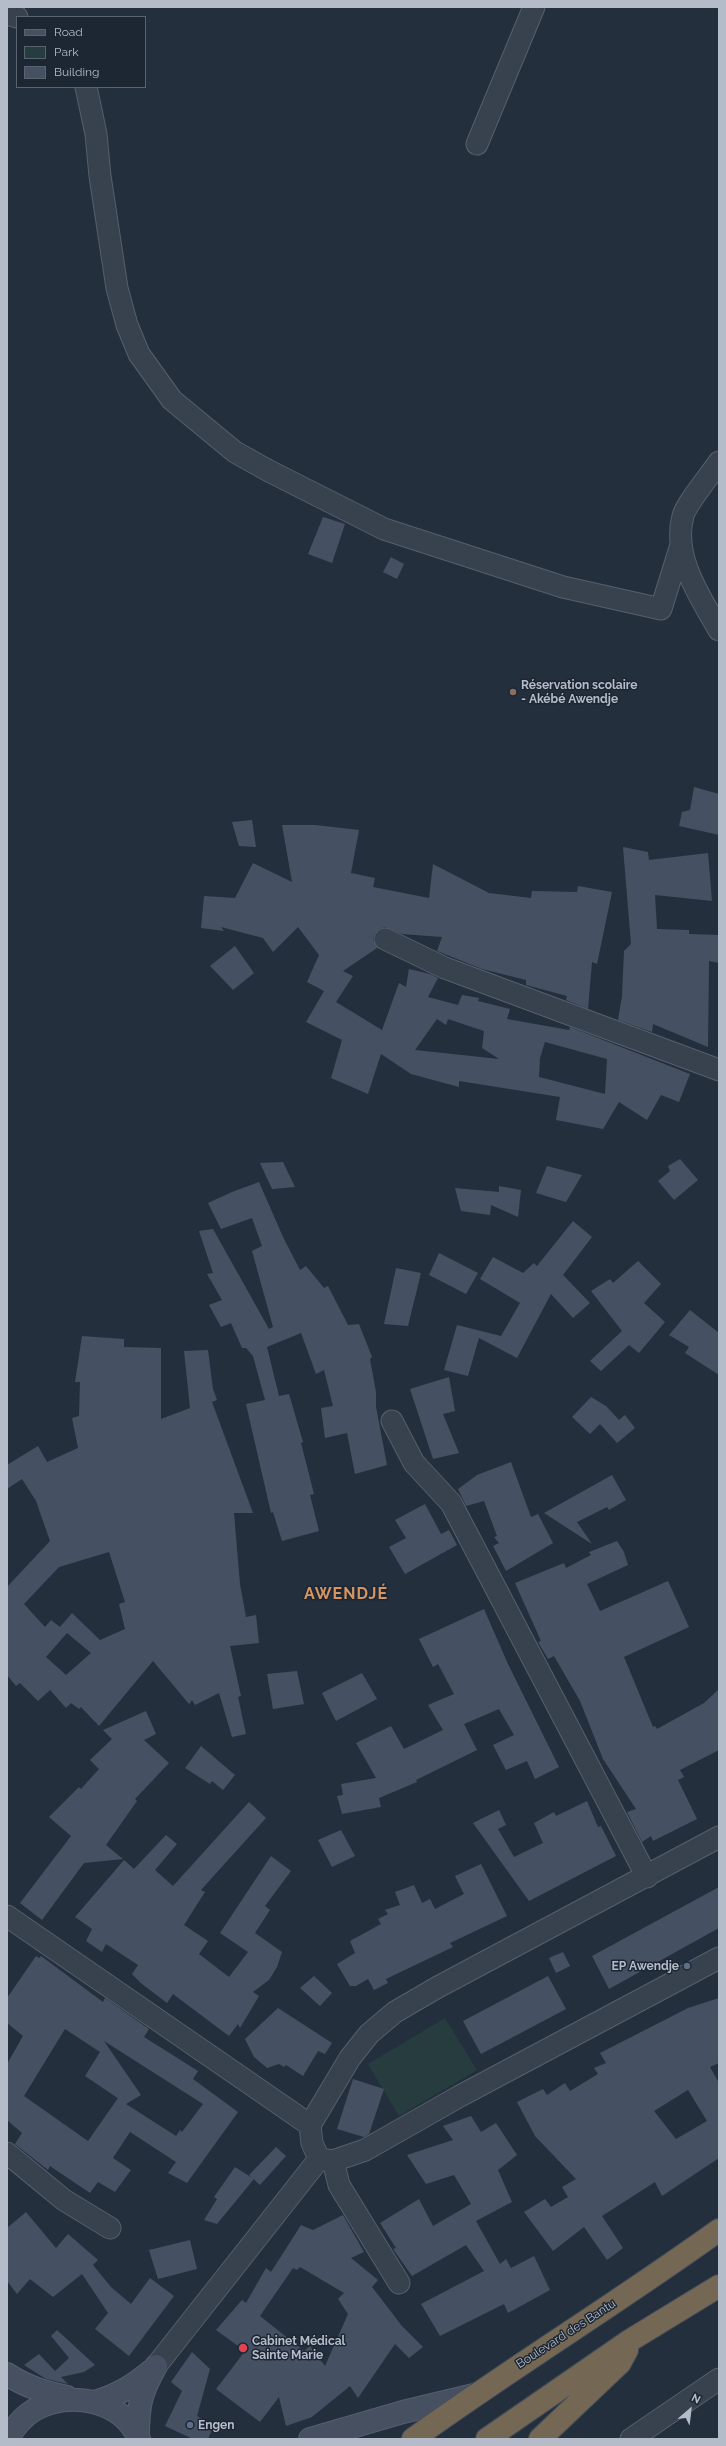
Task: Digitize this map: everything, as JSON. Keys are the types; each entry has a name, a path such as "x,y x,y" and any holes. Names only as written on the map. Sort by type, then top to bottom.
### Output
{"highway":[{"name":"Boulevard des Bantu","path":"413,2439 474,2395 654,2277 719,2230"},
{"path":"487,2439 629,2341 719,2286"},
{"path":"540,2439 620,2363 627,2351 629,2341"}],"main road":[{"path":"95,2402 118,2395 131,2388 156,2366"},
{"path":"139,2437 139,2404 156,2366"},
{"path":"7,2374 42,2392 95,2402 112,2409 127,2421 139,2437"},
{"path":"310,2439 403,2412 474,2395"},
{"path":"7,2439 17,2424 33,2410 52,2402 72,2398"}],"street":[{"path":"477,144 534,7"},
{"path":"86,88 96,134 100,176 117,288 128,325 139,354 172,400 235,452 269,471 384,529 563,588 661,609 680,548 683,515 719,462"},
{"path":"680,548 700,596 719,630"},
{"path":"385,939 445,968 719,1070"},
{"path":"392,1421 414,1463 432,1481 455,1510 647,1877"},
{"path":"399,2283 338,2185 326,2160 312,2143 310,2125 350,2058 369,2034 395,2012 438,1987 647,1877 719,1837"},
{"path":"7,1916 310,2125"},
{"path":"156,2366 326,2160 365,2150 405,2129 460,2096 719,1958"},
{"path":"7,2153 64,2200 110,2228"},
{"path":"631,2439 719,2379"}],"green space":[{"path":"445,2018 477,2070 399,2116 368,2064"}],"building":[{"path":"323,517 345,524 332,563 308,554"},
{"path":"391,557 404,564 397,579 383,572"},
{"path":"694,787 719,794 719,835 679,826 682,812 690,810"},
{"path":"252,820 256,847 239,846 232,822"},
{"path":"282,825 315,825 359,830 351,873 375,878 373,887 429,898 433,864 489,893 531,898 532,891 577,892 578,886 612,892 597,964 592,962 588,1009 566,1000 567,996 526,985 526,980 482,969 437,951 442,937 402,934 385,927 379,929 374,934 373,940 377,948 343,971 353,976 336,1002 382,1030 399,983 406,987 409,969 430,974 438,978 428,997 458,1005 462,995 479,998 478,1001 510,1009 507,1019 569,1030 570,1027 690,1074 679,1102 661,1095 647,1120 619,1102 603,1129 556,1120 560,1097 459,1081 459,1087 411,1074 381,1054 368,1094 331,1078 342,1040 306,1022 324,991 307,982 319,955 298,927 273,952 263,938 221,927 224,931 201,928 204,896 235,898 253,863 292,882","holes":["437,1019 446,1025 448,1019 484,1031 482,1048 499,1059 415,1050","545,1042 607,1059 605,1094 539,1077 540,1058"]},
{"path":"623,847 648,852 649,860 708,853 712,901 655,895 657,929 689,930 689,934 719,935 719,963 709,961 708,1047 653,1024 652,1032 618,1020 622,996 624,951 631,944"},
{"path":"235,946 254,973 233,990 210,966"},
{"path":"680,1159 698,1180 674,1200 658,1181 670,1171 668,1166"},
{"path":"283,1162 295,1187 272,1189 260,1163"},
{"path":"547,1166 582,1175 566,1202 536,1193"},
{"path":"259,1182 283,1237 300,1270 306,1266 324,1288 328,1286 348,1325 359,1324 372,1357 370,1359 376,1392 376,1407 387,1465 355,1474 347,1433 325,1438 321,1408 333,1406 324,1370 316,1374 301,1333 267,1347 279,1396 289,1394 303,1442 301,1443 314,1494 310,1495 319,1531 282,1541 273,1512 271,1513 246,1404 265,1400 253,1356 246,1348 242,1348 231,1323 221,1327 209,1305 222,1300 207,1274 213,1273 199,1231 213,1229 269,1329 273,1327 252,1251 262,1246 252,1218 221,1229 208,1203"},
{"path":"499,1186 521,1190 518,1217 491,1205 490,1215 461,1211 455,1188 499,1192"},
{"path":"573,1221 592,1237 563,1275 590,1303 573,1318 551,1294 517,1358 479,1338 468,1376 444,1370 457,1325 501,1336 520,1303 480,1279 493,1257 523,1273 534,1263 537,1266"},
{"path":"439,1253 478,1273 466,1294 429,1275"},
{"path":"638,1261 661,1284 644,1303 665,1322 639,1353 629,1345 601,1371 590,1361 622,1331 591,1291 610,1279 613,1283"},
{"path":"396,1268 421,1273 408,1326 384,1324"},
{"path":"690,1310 719,1333 719,1375 685,1353 689,1347 669,1335"},
{"path":"82,1336 124,1339 124,1347 161,1348 161,1419 190,1408 184,1351 208,1350 213,1389 217,1400 212,1402 253,1513 234,1513 240,1584 246,1617 256,1615 259,1643 230,1646 241,1696 238,1697 246,1734 232,1737 219,1693 195,1705 192,1700 189,1704 153,1661 99,1726 81,1707 79,1709 71,1703 66,1708 50,1690 38,1701 20,1683 16,1686 7,1675 7,1587 50,1541 36,1501 22,1479 7,1489 7,1465 38,1446 47,1462 78,1448 72,1418 79,1416 80,1382 75,1382","holes":["109,1552 125,1602 119,1604 125,1629 100,1640 72,1613 60,1627 51,1620 45,1627 24,1604 59,1567","67,1633 91,1653 66,1675 46,1657"]},
{"path":"449,1377 455,1411 443,1414 459,1453 433,1459 410,1389"},
{"path":"591,1397 606,1406 619,1420 625,1415 635,1428 617,1443 600,1424 590,1434 572,1417"},
{"path":"511,1462 531,1517 538,1514 553,1543 506,1571 493,1546 499,1543 494,1537 497,1536 484,1501 466,1506 458,1489 477,1475"},
{"path":"612,1475 626,1500 609,1510 607,1507 577,1522 592,1544 544,1513"},
{"path":"425,1504 441,1534 449,1530 457,1545 405,1574 389,1547 406,1538 395,1520"},
{"path":"617,1541 624,1552 628,1565 587,1584 600,1611 668,1581 689,1627 624,1657 653,1727 655,1726 657,1729 704,1703 719,1689 719,1750 680,1770 684,1777 678,1780 697,1819 653,1841 651,1836 642,1842 627,1812 636,1809 603,1759 580,1701 554,1656 548,1659 538,1642 541,1641 515,1583 564,1563 566,1568 591,1555 589,1552"},
{"path":"484,1609 508,1664 559,1767 535,1779 527,1761 506,1770 493,1745 514,1735 499,1709 464,1724 477,1750 416,1780 417,1782 379,1798 381,1807 342,1814 337,1796 343,1795 341,1784 376,1778 356,1743 391,1726 404,1749 443,1730 428,1705 454,1694 438,1664 433,1667 419,1639"},
{"path":"297,1671 304,1704 273,1709 267,1674"},
{"path":"362,1673 377,1699 336,1721 322,1693"},
{"path":"146,1711 156,1734 144,1740 169,1763 135,1799 137,1801 106,1845 123,1859 84,1863 42,1920 20,1903 71,1836 49,1817 79,1787 81,1789 99,1769 90,1760 112,1739 103,1730"},
{"path":"201,1746 235,1775 223,1790 212,1781 210,1784 185,1768"},
{"path":"587,1801 598,1827 601,1826 616,1856 529,1901 473,1823 499,1810 506,1825 498,1829 514,1857 543,1843 534,1823 554,1812 556,1816"},
{"path":"249,1802 266,1818 201,1890 205,1892 184,1925 208,1941 199,1954 229,1977 248,1952 220,1933 271,1856 291,1871 265,1906 270,1910 255,1933 282,1952 277,1967 269,1980 253,1992 259,1996 240,2028 238,2024 229,2036 173,1994 167,2003 142,1984 132,1974 138,1965 106,1944 102,1952 86,1941 92,1929 75,1917 124,1860 134,1869 166,1835 177,1844 155,1870 173,1886"},
{"path":"341,1830 355,1856 332,1867 318,1840"},
{"path":"481,1864 507,1916 450,1943 453,1947 386,1979 388,1983 374,1990 368,1979 356,1986 350,1986 337,1964 355,1953 350,1941 381,1924 378,1919 388,1914 385,1910 400,1905 395,1892 414,1885 422,1903 430,1899 435,1909 464,1894 455,1876"},
{"path":"719,1887 719,1928 609,1989 592,1956"},
{"path":"563,1952 570,1966 556,1973 549,1958"},
{"path":"36,1956 39,1958 41,1956 103,2002 105,1998 149,2029 144,2037 198,2071 193,2079 238,2112 187,2183 168,2173 176,2162 130,2132 113,2158 131,2170 115,2192 98,2182 90,2193 50,2166 48,2170 15,2144 22,2133 7,2120 7,2064 23,2036 7,2023 7,1998","holes":["65,2029 100,2052 85,2076 118,2098 88,2141 24,2096","104,2041 203,2104 182,2132 180,2130 176,2136 126,2104 141,2095"]},
{"path":"314,1976 332,1993 320,2006 300,1988"},
{"path":"548,1976 566,2009 481,2054 463,2021"},
{"path":"719,1998 719,2063 710,2067 719,2083 719,2158 662,2196 655,2182 602,2216 623,2248 607,2260 584,2227 553,2251 524,2212 545,2199 551,2207 568,2197 562,2187 576,2179 535,2136 517,2102 543,2089 547,2095 565,2083 570,2091 598,2074 594,2068 606,2063 600,2053 688,2008","holes":["688,2090 707,2121 676,2139 654,2111"]},
{"path":"278,2008 332,2043 325,2054 318,2051 303,2076 286,2065 284,2067 279,2064 267,2068 254,2057 245,2039"},
{"path":"353,2079 384,2089 369,2134 364,2137 337,2129"},
{"path":"471,2116 481,2132 496,2123 517,2155 498,2170 512,2202 476,2221 500,2264 506,2259 511,2268 534,2256 550,2290 508,2313 504,2304 440,2336 421,2304 484,2271 466,2245 412,2276 393,2249 396,2248 380,2223 419,2199 433,2226 471,2204 454,2175 426,2184 407,2155 453,2140 443,2126"},
{"path":"276,2147 286,2156 260,2185 249,2175"},
{"path":"235,2167 254,2179 217,2224 204,2220 217,2199 214,2197"},
{"path":"26,2212 56,2248 68,2234 98,2260 93,2265 111,2287 131,2304 150,2278 174,2296 129,2356 95,2329 108,2313 82,2274 53,2297 30,2279 17,2294 7,2281 7,2228"},
{"path":"343,2215 364,2252 351,2258 378,2280 372,2287 402,2326 423,2347 409,2358 395,2344 358,2398 350,2386 312,2417 286,2426 279,2397 260,2422 216,2389 245,2351 216,2330 242,2300 246,2303 266,2268 271,2272 301,2225 313,2230","holes":["300,2267 344,2293 338,2299 348,2314 325,2366 310,2346 304,2351 260,2316 293,2268 297,2270"]},
{"path":"190,2240 197,2269 158,2279 149,2250"},
{"path":"57,2330 95,2365 84,2372 61,2377 68,2384 46,2379 24,2365 39,2354 55,2371 69,2358 51,2336"},
{"path":"192,2352 210,2369 197,2416 214,2425 208,2439 193,2439 165,2426 182,2391 171,2382"}],"place":[{"name":"Réservation scolaire - Akébé Awendje","path":"513,692"},
{"name":"EP Awendje","path":"687,1966"},
{"name":"Cabinet Médical Sainte Marie","path":"243,2348"},
{"name":"Engen","path":"190,2425"}],"district":[{"name":"AWENDJÉ","path":"346,1594"}]}
